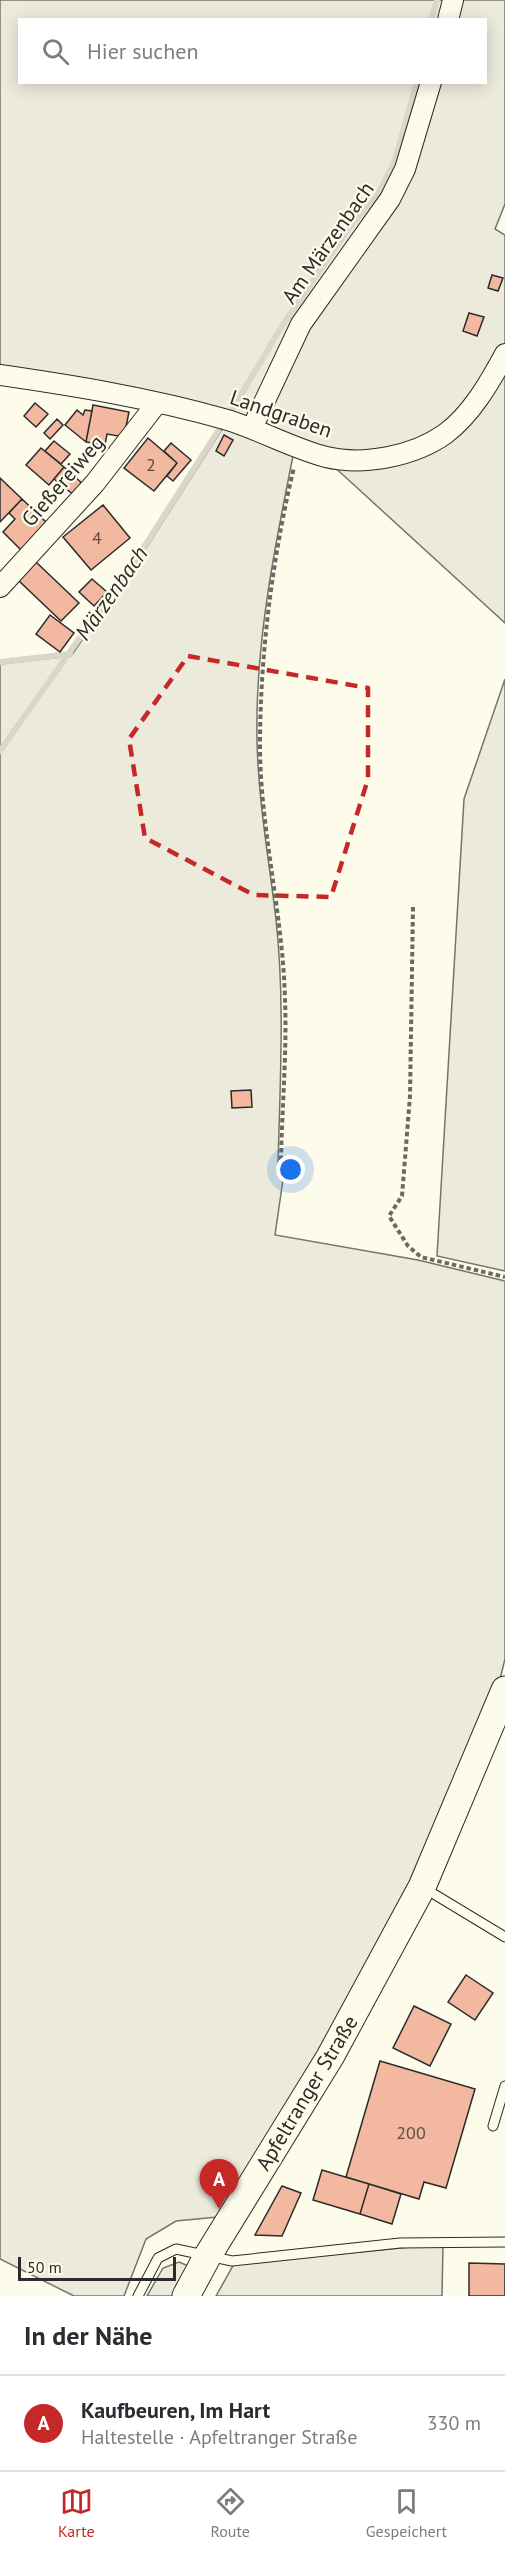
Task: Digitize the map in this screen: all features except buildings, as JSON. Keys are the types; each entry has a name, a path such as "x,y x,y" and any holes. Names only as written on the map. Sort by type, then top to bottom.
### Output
{"street":[{"path":"448,18 453,0"},
{"name":"Am Märzenbach","path":"252,428 301,324 390,199 405,170 430,84"},
{"name":"Landgraben","path":"0,375 105,390 252,428 298,449 329,458 362,459 410,452 445,434 472,406 505,354"},
{"name":"Gießereiweg","path":"0,587 95,483 157,403"},
{"name":"Apfeltranger Straße","path":"186,2296 207,2257 330,2057 422,1887 505,1690"}],"lane":[{"path":"422,1887 505,1937"},
{"path":"493,2126 505,2086"},
{"path":"138,2296 158,2258 176,2249 207,2257 232,2260 400,2243 505,2242"}],"path":[{"path":"281,1160 285,1000 278,919 265,828 260,739 266,629 274,565 298,449"},
{"path":"413,907 410,1096 402,1196 389,1216 408,1246 421,1257 505,1277"}],"highlighted area":[{"path":"188,656 267,669 368,688 368,779 331,897 254,895 145,838 129,739"}],"shaded area":[{"path":"0,0 448,0 444,18 18,18 18,84 427,84 402,167 248,421 0,370"},
{"path":"457,0 505,0 505,204 495,229 505,235 505,347 491,372 441,430 391,451 330,453 259,425 304,326 392,200 434,84 487,84 487,18 452,18"},
{"path":"505,363 505,623 330,463 409,458"},
{"path":"226,423 294,451 268,594 257,703 259,784 279,950 281,1042 278,1165 285,1166 275,1235 418,1260 505,1281 505,1659 498,1687 410,1886 322,2054 218,2217 176,2221 146,2239 124,2296 74,2296 0,2259 0,664 71,656 148,545"},
{"path":"505,679 505,1271 437,1256 464,799"},
{"path":"443,2244 442,2296 216,2296 234,2264"},
{"path":"179,2262 191,2267 175,2296 147,2296 163,2268"}],"waterway":[{"name":"Märzenbach","path":"432,18 437,0"},
{"name":"Märzenbach","path":"232,410 282,326 349,228 377,196 394,163 416,84"},
{"name":"Märzenbach","path":"0,751 146,544 218,431"},
{"path":"0,662 70,654"}],"place":[{"name":"Kaufbeuren, Im Hart","path":"219,2209"}]}
